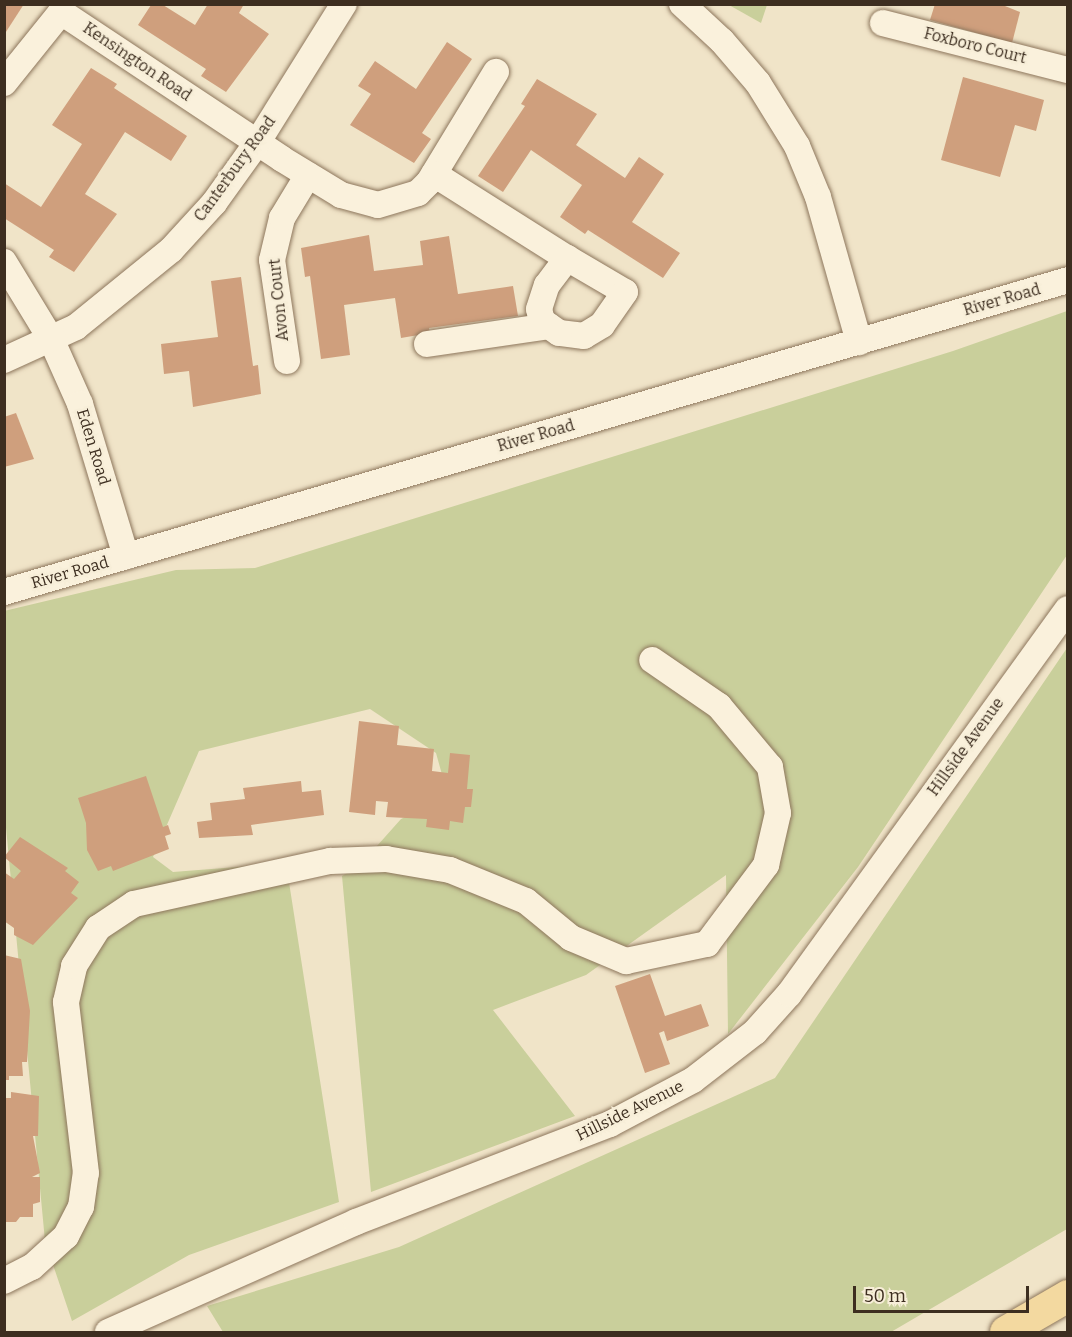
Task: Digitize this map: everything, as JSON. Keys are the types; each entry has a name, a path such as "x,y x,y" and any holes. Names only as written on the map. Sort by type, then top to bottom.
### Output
{"main road":[{"path":"1006,1332 1068,1296"}],"street":[{"name":"Canterbury Road","path":"4,360 52,341 124,292 171,250 214,203 257,143 345,4"},
{"path":"682,4 722,41 758,83 797,146 818,197 859,342"},
{"name":"Kensington Road","path":"4,83 61,12 257,143"},
{"name":"Foxboro Court","path":"883,23 1068,70"},
{"path":"257,143 308,175 360,203 378,205 418,193 434,174 496,72"},
{"path":"434,174 625,292 594,332 573,336 542,321 542,297 567,258"},
{"name":"Avon Court","path":"287,361 272,261 282,218 308,175"},
{"name":"Eden Road","path":"4,262 52,341 80,404 126,556"},
{"name":"River Road","path":"4,592 1068,280"},
{"path":"427,344 549,326"},
{"name":"Hillside Avenue","path":"108,1332 356,1222 610,1124 693,1080 755,1032 789,994 1068,609"},
{"path":"4,1281 32,1267 66,1236 81,1207 86,1173 66,1002 75,966 98,928 134,904 330,861 386,859 450,870 525,901 571,938 626,961 707,944 766,865 778,813 770,767 719,706 652,660"}],"green space":[{"path":"767,4 761,23 729,5"},
{"path":"1067,311 1067,555 858,867 728,1034 726,875 586,975 493,1010 575,1116 371,1192 342,876 360,865 401,819 448,796 436,753 370,709 199,751 153,857 173,872 286,863 339,1202 189,1255 72,1321 45,1241 5,817 4,611 176,570 255,568 953,351"},
{"path":"1067,648 1067,1229 891,1332 223,1332 207,1306 399,1247 775,1078"}],"building":[{"path":"4,4 24,4 4,35"},
{"path":"208,4 244,4 239,13 269,34 226,92 201,76 206,69 138,25 151,5 163,5 195,25"},
{"path":"935,4 1000,4 1020,12 1012,43 930,20"},
{"path":"447,42 472,59 422,133 431,139 414,163 350,125 371,94 358,86 375,61 416,89"},
{"path":"91,68 117,84 114,88 187,136 171,161 125,132 85,194 117,214 74,272 49,257 54,250 4,218 4,183 41,207 82,144 52,125"},
{"path":"963,77 1044,100 1036,131 1015,125 1000,177 941,160"},
{"path":"537,79 597,114 576,145 625,178 639,157 664,174 632,222 680,253 663,278 588,230 585,234 560,217 582,185 531,150 503,192 478,176 525,106 521,104"},
{"path":"369,235 374,271 423,265 420,241 449,236 458,294 513,286 518,316 429,328 430,333 401,338 395,298 344,305 350,355 321,359 310,276 305,277 301,248"},
{"path":"241,277 253,366 258,365 261,394 193,407 189,371 164,374 161,344 218,337 211,281"},
{"path":"16,413 34,459 4,467 4,417"},
{"path":"359,721 399,726 397,745 434,749 432,771 448,773 450,753 470,755 467,789 473,789 471,807 465,807 463,823 450,821 449,830 426,827 427,819 386,817 388,802 376,801 375,815 349,812"},
{"path":"146,776 163,827 168,825 171,834 165,836 169,849 113,871 111,866 98,871 87,850 86,823 78,798"},
{"path":"301,781 302,792 321,790 324,815 251,825 253,835 199,838 197,822 212,820 210,803 245,799 243,788"},
{"path":"20,837 68,868 65,871 79,882 71,893 78,898 33,945 14,935 14,928 4,921 4,872 14,879 21,871 4,857"},
{"path":"4,955 21,959 30,1011 27,1062 22,1062 23,1076 9,1076 9,1080 4,1080"},
{"path":"650,974 665,1016 701,1004 709,1026 667,1041 664,1031 659,1033 670,1064 645,1073 615,986"},
{"path":"11,1092 39,1096 38,1136 33,1136 40,1173 32,1177 40,1177 40,1202 33,1204 33,1217 20,1217 16,1222 4,1222 4,1098 11,1098"}]}
